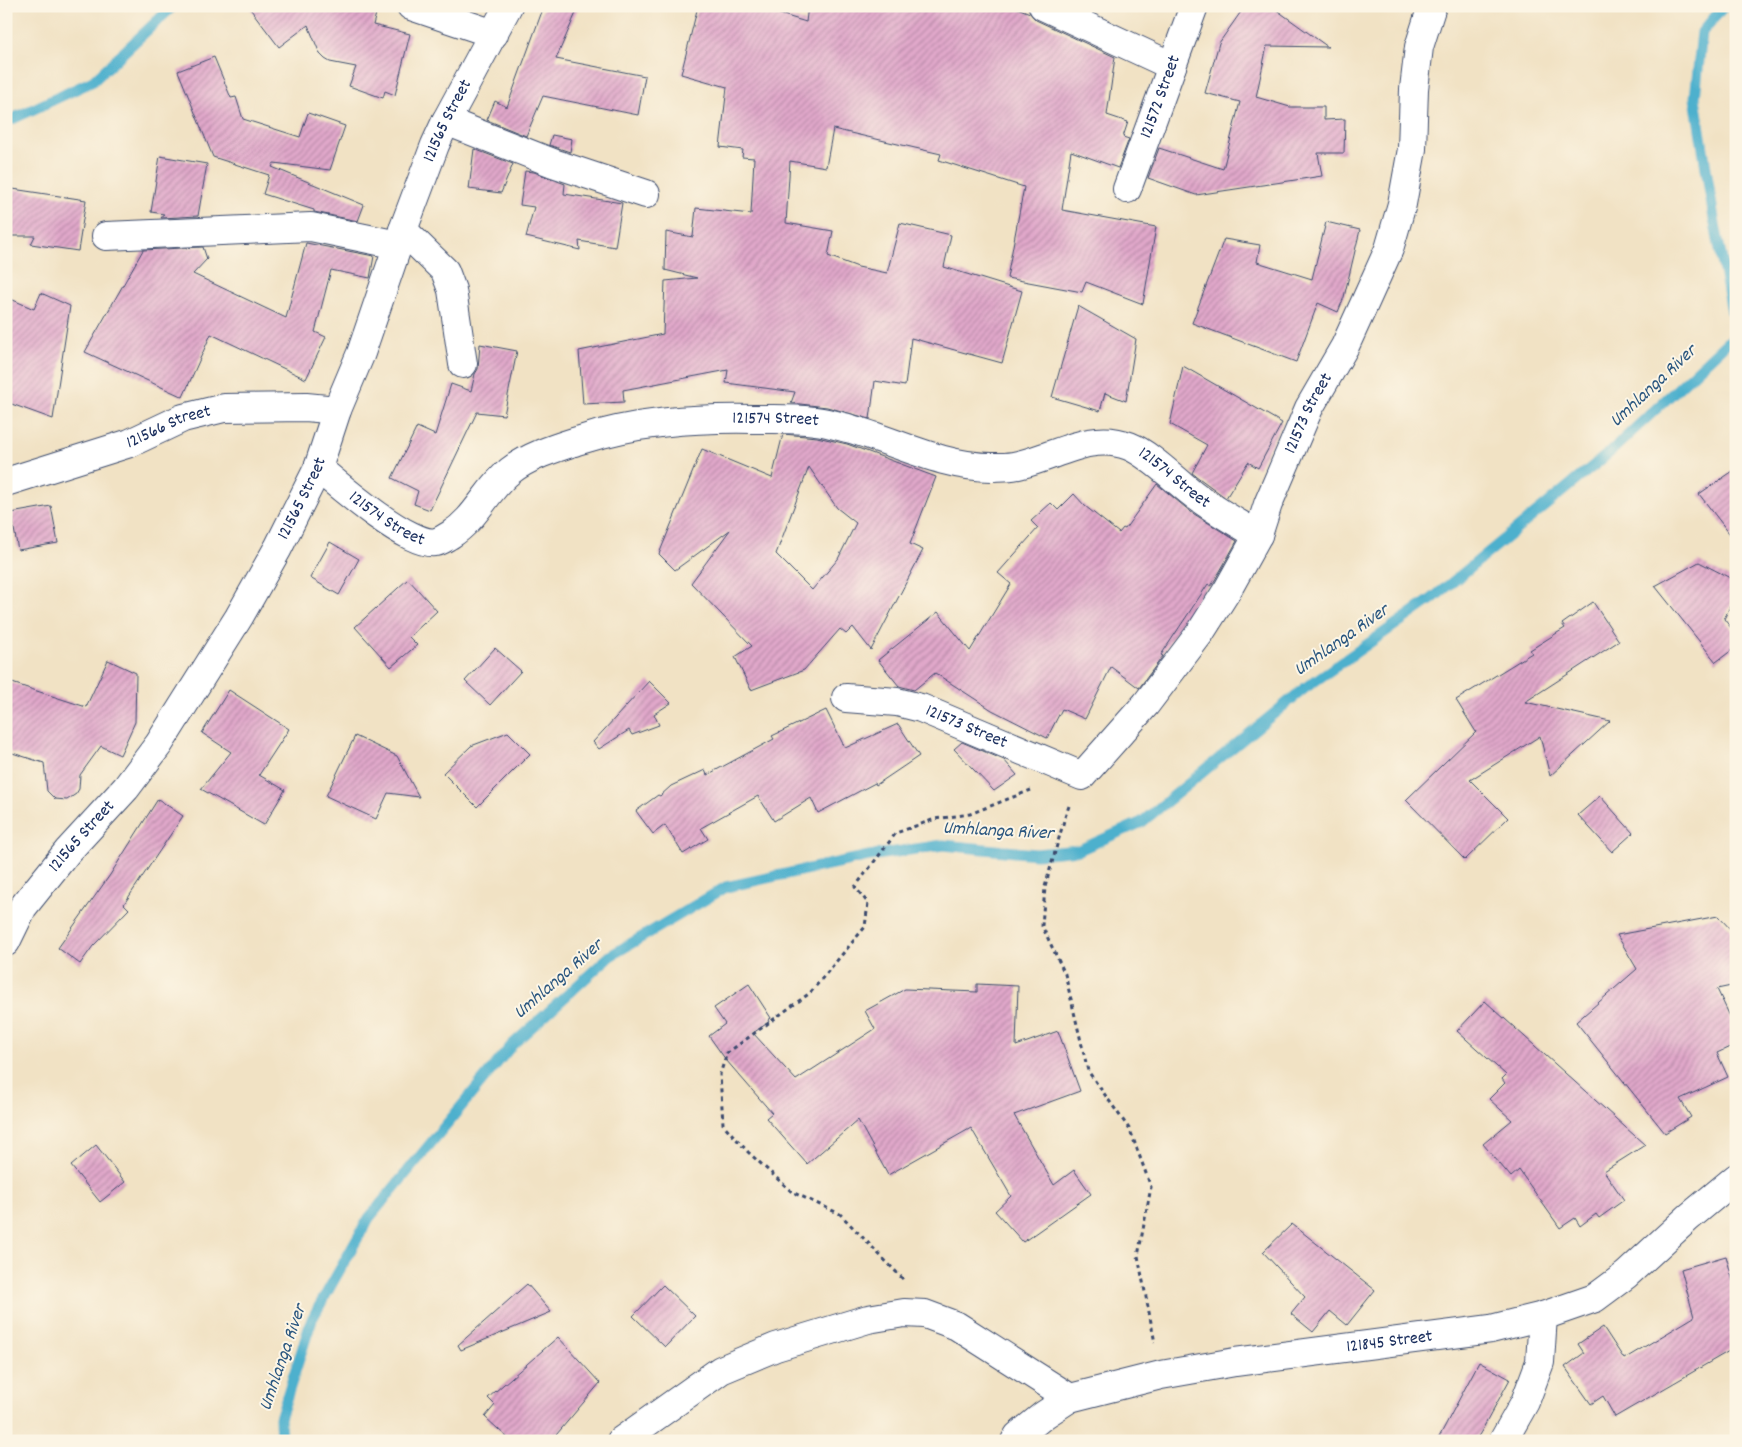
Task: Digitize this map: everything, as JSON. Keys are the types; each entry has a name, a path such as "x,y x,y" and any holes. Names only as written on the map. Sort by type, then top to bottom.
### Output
{"street":[{"path":"411,6 494,34"},
{"name":"121565 Street","path":"6,942 23,907 68,851 126,788 159,744 239,617 278,548 318,468 337,410 361,353 435,144 508,6"},
{"path":"1043,6 1172,66"},
{"name":"121572 Street","path":"1127,189 1194,6"},
{"name":"121573 Street","path":"846,698 897,702 921,708 1082,776 1146,704 1200,633 1249,554 1308,408 1345,346 1389,249 1402,204 1412,149 1414,89 1420,48 1432,6"},
{"path":"446,121 553,163 646,194"},
{"path":"106,236 311,227 401,238 445,271 452,290 463,364"},
{"name":"121566 Street","path":"8,480 130,443 183,418 224,408 306,407 337,410"},
{"name":"121574 Street","path":"318,468 380,517 417,538 426,542 436,542 462,528 491,491 511,470 542,453 578,440 613,430 670,421 721,418 816,421 853,430 957,463 989,467 1013,466 1095,441 1129,446 1144,455 1195,496 1258,535"},
{"name":"121845 Street","path":"1015,1441 1018,1436 1044,1415 1070,1398 1161,1375 1235,1362 1491,1329 1543,1316 1595,1298 1626,1275 1688,1218 1736,1178"},
{"path":"621,1441 722,1370 776,1347 868,1319 904,1313 926,1314 957,1326 1070,1398"},
{"path":"1503,1441 1525,1402 1540,1362 1543,1316"}],"path":[{"path":"908,1284 840,1214 792,1192 748,1152 723,1124 720,1074 728,1053 810,993 865,927 868,903 855,886 896,833 935,819 970,814 1055,782 1082,776"},
{"path":"1064,817 1045,887 1042,926 1065,974 1088,1071 1130,1130 1151,1187 1138,1256 1161,1375"}],"building":[{"path":"248,6 378,6 373,25 410,34 395,95 385,91 383,98 349,86 356,67 330,62 325,59 320,54 308,25 279,47"},
{"path":"544,6 579,6 556,59 645,76 638,115 543,96 526,136 487,120 495,101 507,107"},
{"path":"698,6 754,6 806,22 808,6 1012,6 1030,13 1036,20 1115,57 1107,115 1128,122 1123,137 1129,139 1118,168 1071,151 1062,210 1156,227 1143,304 1086,282 1082,292 1007,278 1024,187 939,160 941,154 833,129 826,167 790,161 786,223 833,231 828,256 858,267 887,273 900,223 951,235 944,267 1022,291 1002,363 911,338 905,386 875,381 870,419 827,407 791,403 795,392 726,383 728,370 623,390 624,402 583,404 579,351 663,334 665,281 697,278 665,270 666,232 693,237 696,208 751,214 754,158 742,157 743,150 720,147 727,87 681,74"},
{"path":"1245,6 1271,6 1328,47 1267,46 1256,97 1290,107 1324,107 1324,120 1345,119 1344,153 1318,153 1322,176 1196,195 1148,178 1159,148 1223,169 1240,102 1205,93 1219,43"},
{"path":"214,57 231,98 236,97 243,119 300,137 308,113 345,126 330,170 274,163 272,167 364,205 358,221 314,212 314,210 263,194 269,175 213,157 178,71"},
{"path":"552,135 572,139 570,152 549,145"},
{"path":"474,149 513,164 501,193 469,189"},
{"path":"160,156 207,164 198,216 161,218 164,214 151,212"},
{"path":"525,171 534,172 565,184 564,194 622,203 615,247 579,241 580,250 526,237 534,207 520,205"},
{"path":"6,188 86,200 78,251 31,244 35,236 6,236"},
{"path":"1326,222 1360,230 1344,297 1338,312 1318,303 1296,362 1192,323 1224,239 1260,245 1257,262 1312,279"},
{"path":"306,243 374,256 370,278 331,270 315,332 326,337 306,379 211,334 183,397 85,352 143,250 203,247 207,259 193,274 286,318"},
{"path":"41,293 70,306 53,419 6,402 6,297 34,309"},
{"path":"1078,306 1136,339 1126,401 1105,393 1100,411 1052,397"},
{"path":"480,344 517,351 504,415 477,412 430,510 414,504 418,491 392,478 417,427 435,435 451,384 471,391 478,369"},
{"path":"1183,366 1282,423 1258,468 1248,462 1226,498 1192,473 1207,445 1170,424"},
{"path":"783,434 817,437 847,444 936,477 910,544 923,550 871,650 853,627 846,634 840,629 804,670 751,690 735,657 752,646 691,583 730,530 675,570 659,554 702,449 772,478","holes":["809,467 837,508 856,523 838,559 812,590 776,554"]},
{"path":"1736,469 1736,542 1699,494"},
{"path":"1157,484 1191,512 1237,541 1211,586 1208,584 1161,655 1163,656 1139,688 1111,667 1085,719 1062,709 1047,738 992,710 935,673 914,690 899,686 878,660 938,612 970,651 1011,584 998,573 1038,528 1031,521 1051,503 1058,510 1074,494 1085,506 1119,533 1123,528 1125,529"},
{"path":"51,506 58,543 18,550 11,513"},
{"path":"330,542 359,559 339,595 310,578"},
{"path":"1699,562 1736,581 1736,594 1724,619 1736,634 1736,647 1716,662 1655,586"},
{"path":"408,579 437,611 409,637 417,645 391,667 355,627"},
{"path":"1593,602 1619,641 1525,702 1610,721 1550,776 1540,736 1470,780 1508,818 1465,860 1406,800 1476,732 1456,700 1532,653 1530,650 1565,628 1562,624"},
{"path":"495,648 521,671 490,705 465,681"},
{"path":"108,660 136,673 135,722 120,755 101,746 80,775 79,789 76,794 67,800 55,799 47,791 44,763 6,751 6,681 86,707"},
{"path":"649,681 671,703 654,714 659,725 632,735 629,730 599,749 593,742"},
{"path":"229,690 289,729 259,775 285,790 264,825 201,789 231,752 202,733"},
{"path":"826,710 845,748 898,724 919,756 876,785 875,783 818,813 811,798 774,821 758,796 701,828 708,839 683,854 665,825 653,834 636,811 658,795 660,796 671,786 705,770 707,775 774,739 772,736"},
{"path":"508,732 530,754 477,807 443,773 471,746"},
{"path":"355,736 397,756 419,797 388,793 376,819 326,796"},
{"path":"962,742 1004,760 1017,775 994,791 954,749"},
{"path":"1600,796 1633,833 1612,852 1578,815"},
{"path":"158,799 183,816 124,904 129,909 93,946 80,964 58,948 110,875"},
{"path":"1718,916 1736,935 1736,985 1717,989 1736,1029 1736,1044 1717,1053 1728,1077 1680,1099 1691,1117 1665,1133 1576,1022 1637,969 1617,935"},
{"path":"749,984 771,1018 768,1020 769,1022 753,1033 796,1080 875,1029 865,1011 905,989 977,992 977,984 1018,986 1016,1046 1058,1031 1080,1091 1014,1115 1054,1185 1074,1170 1091,1194 1023,1242 995,1211 1011,1196 971,1128 888,1175 858,1120 807,1164 766,1118 772,1113 726,1060 709,1036 725,1024 714,1008"},
{"path":"1485,1001 1645,1145 1604,1171 1624,1200 1599,1218 1596,1214 1580,1226 1575,1218 1560,1228 1519,1170 1511,1177 1483,1144 1512,1120 1489,1099 1505,1083 1502,1079 1506,1075 1457,1031"},
{"path":"96,1145 125,1182 100,1202 71,1166"},
{"path":"1292,1224 1375,1290 1347,1325 1330,1311 1313,1332 1291,1314 1305,1297 1263,1252"},
{"path":"1726,1256 1736,1292 1736,1347 1615,1417 1603,1396 1591,1404 1565,1367 1584,1353 1578,1344 1603,1327 1624,1359 1694,1317 1681,1269"},
{"path":"527,1284 551,1312 461,1350 458,1345"},
{"path":"663,1285 695,1316 665,1347 633,1316"},
{"path":"558,1337 600,1383 551,1441 511,1441 485,1417 495,1405 488,1398"},
{"path":"1479,1362 1510,1379 1475,1441 1437,1441"}],"waterway":[{"path":"6,122 93,81 173,6"},
{"name":"Umhlanga River","path":"1724,6 1702,32 1695,98 1714,219 1736,332"},
{"name":"Umhlanga River","path":"281,1441 280,1418 312,1319 369,1218 512,1045 610,956 726,887 869,856 943,845 1036,854 1079,850 1142,822 1305,688 1432,599 1609,453 1736,334"}]}
